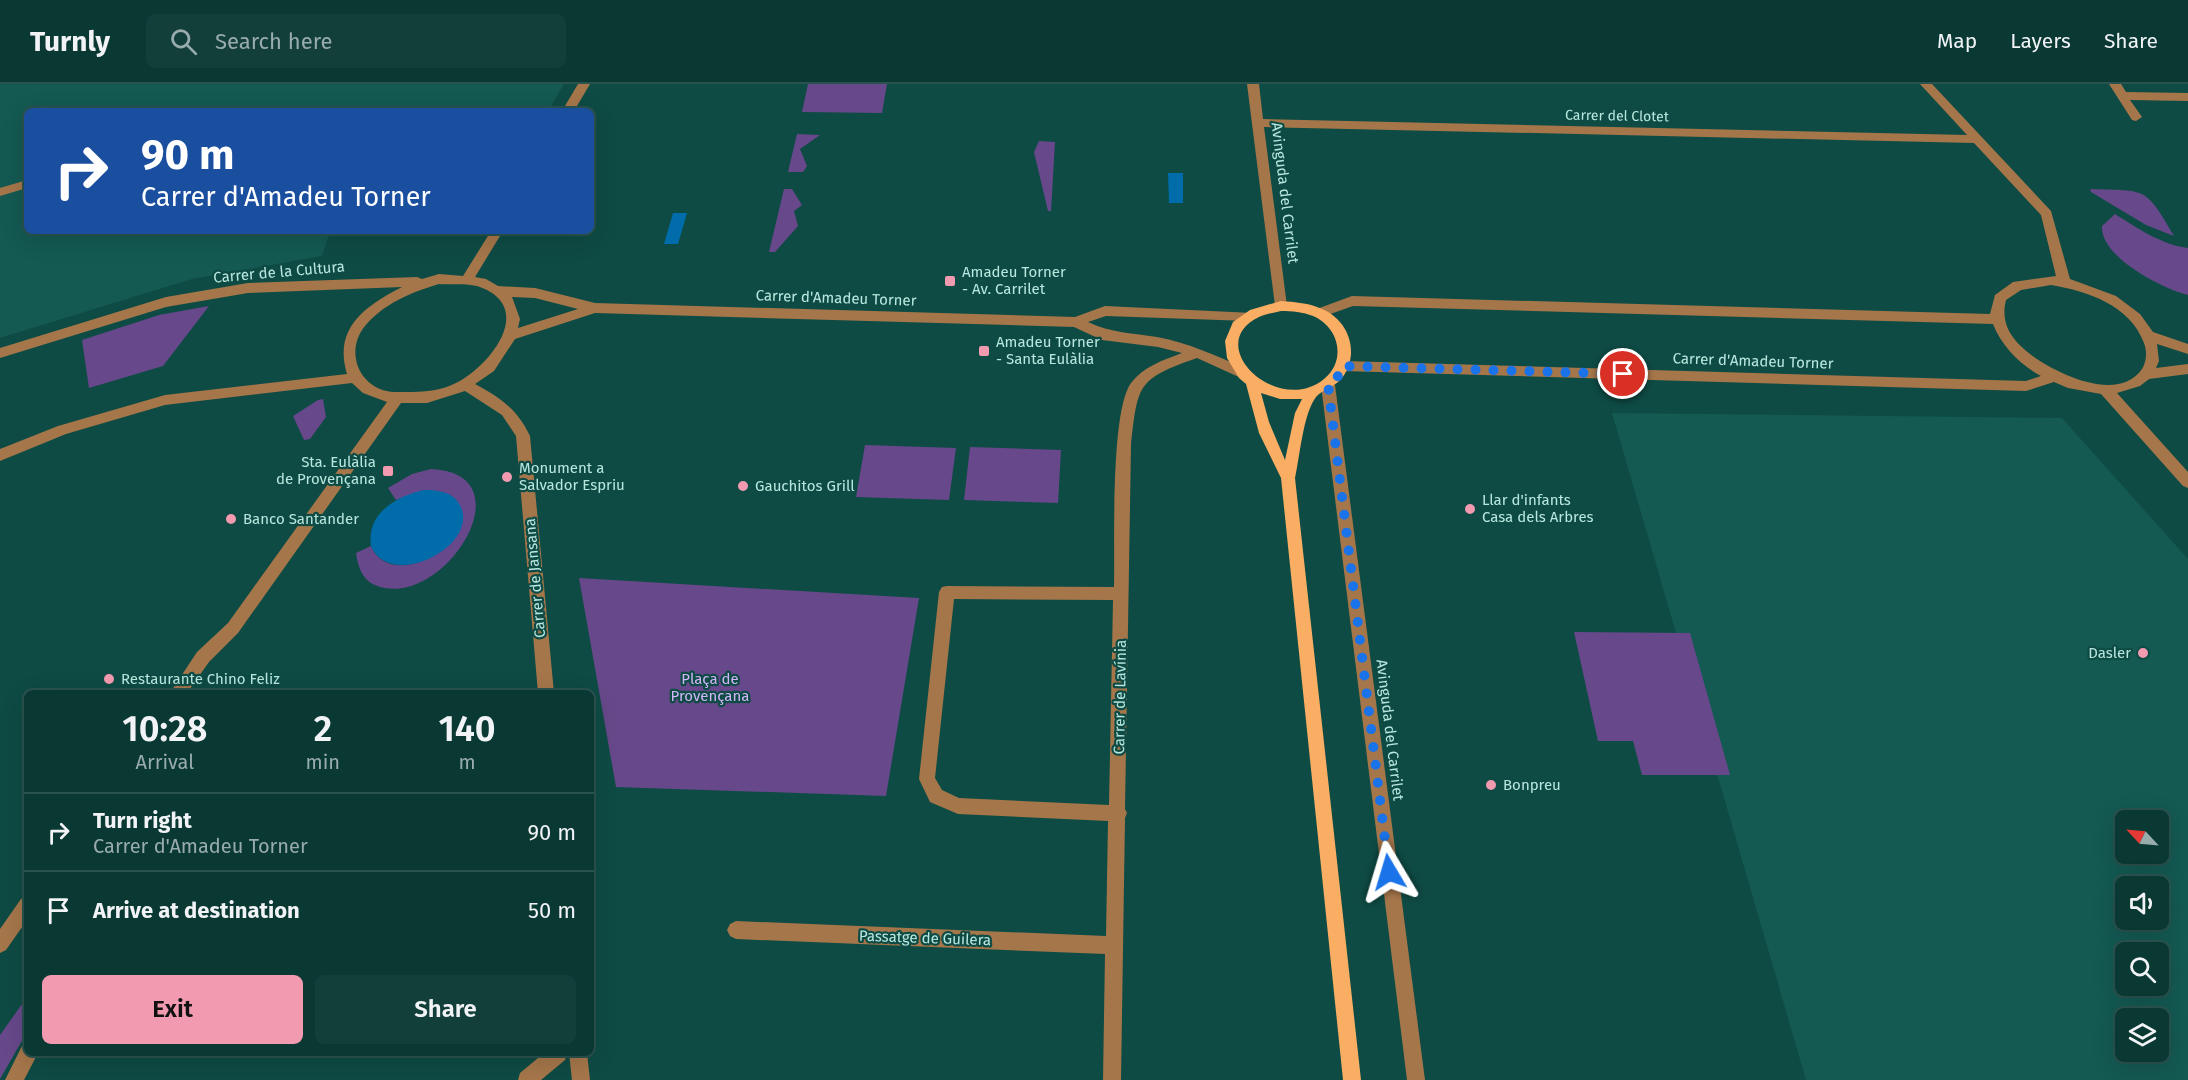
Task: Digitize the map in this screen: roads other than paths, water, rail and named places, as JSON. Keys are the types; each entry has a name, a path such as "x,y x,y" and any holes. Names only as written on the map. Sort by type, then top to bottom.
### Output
{"main road":[{"path":"1281,306 1319,313 1330,320 1341,336 1345,354 1338,376 1328,385 1312,392 1286,394 1253,384 1240,373 1232,360 1231,346 1240,323 1248,316 1259,310 1281,306"},
{"path":"1253,384 1258,414 1268,445 1288,478"},
{"path":"1312,392 1302,413 1288,478 1352,1080"}],"street":[{"path":"570,108 584,84"},
{"name":"Avinguda del Carrilet","path":"1253,84 1281,306"},
{"path":"1926,84 2047,214 2064,282"},
{"path":"2115,84 2136,117"},
{"path":"2122,96 2188,98"},
{"name":"Carrer del Clotet","path":"1258,123 1976,139"},
{"path":"0,192 24,185"},
{"path":"468,279 495,234"},
{"path":"439,279 468,279 498,291 507,300 514,313 514,333 504,353 488,370 465,385 420,398 397,398 378,394 355,378 349,365 348,350 353,333 384,301 405,289 426,282 439,279"},
{"path":"2148,374 2154,362 2154,349 2149,336 2138,320 2120,305 2094,291 2064,282 2034,280 2008,291 1998,303 1996,320 2004,337 2021,356 2054,377 2070,383 2105,389 2136,382 2148,374 2188,369"},
{"name":"Carrer de la Cultura","path":"0,353 166,302 248,288 329,283 426,282"},
{"name":"Carrer d'Amadeu Torner","path":"498,291 535,293 595,308 1076,322 1105,311 1248,316"},
{"path":"1319,313 1352,301 1996,320"},
{"name":"Carrer d'Amadeu Torner","path":"514,333 595,308"},
{"name":"Carrer d'Amadeu Torner","path":"1076,322 1102,335 1158,342 1198,353 1240,373"},
{"path":"2149,336 2188,349"},
{"name":"Carrer de Lavínia","path":"1112,1080 1119,813 1124,445 1130,396 1144,378 1156,368 1198,353"},
{"name":"Carrer d'Amadeu Torner","path":"1343,366 2026,386 2054,377"},
{"path":"0,455 63,430 165,400 355,378"},
{"name":"Carrer de Jansana","path":"465,385 508,411 518,422 523,436 546,690"},
{"name":"Avinguda del Carrilet","path":"1328,385 1416,1080"},
{"path":"2105,389 2188,482"},
{"path":"180,690 203,657 233,628 397,398"},
{"path":"1119,813 958,806 936,796 927,779 947,592 1121,594"},
{"path":"0,944 24,909"},
{"name":"Passatge de Guilera","path":"736,930 1114,945"},
{"path":"14,1080 27,1056"},
{"path":"527,1080 555,1056"},
{"path":"578,1056 581,1080"}],"water":[{"path":"1168,173 1183,173 1183,203 1169,203"},
{"path":"673,213 687,213 678,244 664,244"},
{"path":"424,490 447,493 455,498 463,518 459,533 448,546 432,557 415,564 397,565 382,559 371,546 373,524 378,515 394,502"}],"place":[{"name":"Amadeu Torner - Av. Carrilet","path":"950,281"},
{"name":"Amadeu Torner - Santa Eulàlia","path":"984,351"},
{"name":"Sta. Eulàlia de Provençana","path":"388,471"},
{"name":"Monument a Salvador Espriu","path":"507,477"},
{"name":"Gauchitos Grill","path":"743,486"},
{"name":"Llar d'infants Casa dels Arbres","path":"1470,509"},
{"name":"Banco Santander","path":"231,519"},
{"name":"Dasler","path":"2143,653"},
{"name":"Restaurante Chino Feliz","path":"109,679"},
{"name":"Bonpreu","path":"1491,785"}],"park label":[{"name":"Plaça de Provençana","path":"710,688"}]}
